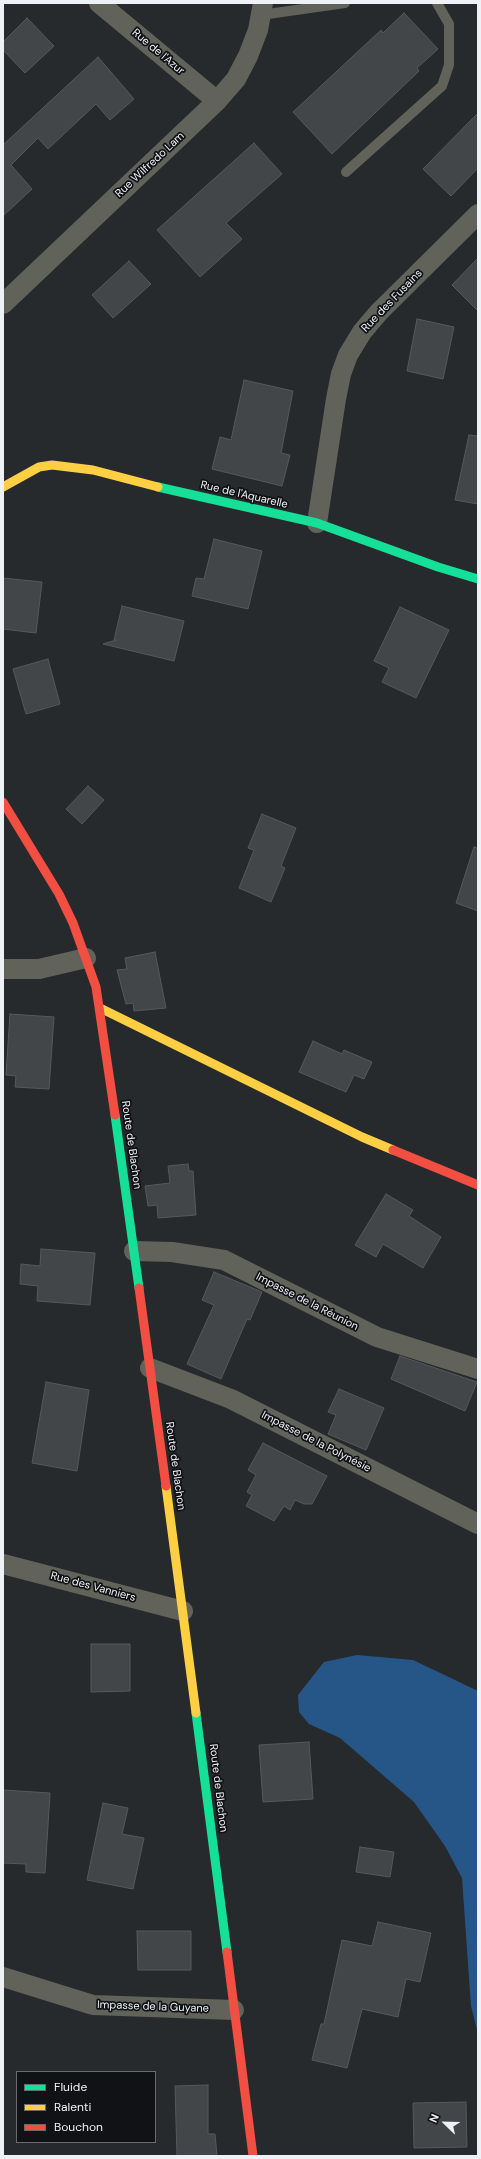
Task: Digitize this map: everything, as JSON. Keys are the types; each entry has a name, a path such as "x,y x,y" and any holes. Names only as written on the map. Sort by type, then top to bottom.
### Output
{"street":[{"name":"Rue de l'Azur","path":"99,3 217,101"},
{"name":"Rue Wilfredo Lam","path":"6,296 217,101 236,79 248,56 258,30 262,9"},
{"name":"Rue des Fusains","path":"317,523 336,399 341,374 348,355 362,332 379,312 478,214"},
{"name":"Rue de l'Aquarelle","path":"3,487 39,467 52,465 93,470 176,492 317,523 424,562 478,579"},
{"name":"Route de Blachon","path":"3,802 59,894 86,958 96,987 100,1008 183,1611 253,2156"},
{"path":"3,969 39,969 86,958"},
{"path":"100,1008 362,1137 478,1185"},
{"name":"Impasse de la Réunion","path":"134,1251 172,1252 224,1260 377,1337 478,1369"},
{"name":"Impasse de la Polynésie","path":"150,1368 231,1399 478,1524"},
{"name":"Rue des Vanniers","path":"3,1564 183,1611"},
{"name":"Impasse de la Guyane","path":"3,1977 93,2005 234,2010"}],"lane":[{"path":"262,9 342,3"},
{"path":"346,172 442,86 449,65 449,24 437,3"}],"shaded area":[{"path":"357,1655 413,1660 478,1691 478,2034 471,2006 462,1878 445,1846 414,1802 340,1738 309,1724 299,1712 298,1695 324,1662"}],"building":[{"path":"404,13 438,49 417,68 419,71 332,154 293,112 381,30 383,33"},
{"path":"27,18 54,46 25,73 3,50 3,42"},
{"path":"98,57 134,99 110,120 96,104 48,149 38,138 11,165 32,189 3,216 3,145"},
{"path":"478,113 478,168 451,196 423,169"},
{"path":"254,143 282,174 226,223 242,239 200,277 157,230"},
{"path":"478,258 478,311 452,285"},
{"path":"129,261 151,284 113,318 92,295"},
{"path":"417,319 454,327 443,379 407,371"},
{"path":"244,380 293,391 281,453 290,455 282,486 212,469 220,437 231,440"},
{"path":"469,435 478,436 478,504 455,500"},
{"path":"214,539 262,551 248,609 192,596 196,578 204,579"},
{"path":"3,578 42,582 36,633 3,629"},
{"path":"122,606 184,621 174,661 103,644 116,640 114,640"},
{"path":"400,607 449,630 416,698 382,682 389,668 374,661"},
{"path":"48,659 60,704 26,714 13,669"},
{"path":"88,786 104,800 82,824 66,809"},
{"path":"262,814 296,828 281,866 285,868 271,902 239,888 254,850 248,848"},
{"path":"474,847 478,848 478,911 456,903"},
{"path":"155,952 166,1008 134,1011 133,1003 126,1004 117,970 127,969 125,958"},
{"path":"10,1014 54,1017 49,1089 15,1087 16,1076 6,1075"},
{"path":"313,1041 342,1054 344,1050 372,1062 364,1079 354,1075 346,1092 299,1072"},
{"path":"188,1164 189,1171 193,1171 196,1215 158,1218 157,1205 148,1206 145,1186 170,1183 168,1166"},
{"path":"386,1194 413,1210 409,1216 441,1237 423,1268 383,1244 376,1257 355,1245"},
{"path":"41,1249 95,1253 90,1305 37,1301 38,1286 20,1284 21,1264 40,1266"},
{"path":"214,1272 262,1292 250,1320 247,1319 221,1379 187,1364 214,1305 202,1300"},
{"path":"400,1356 477,1382 465,1411 391,1379"},
{"path":"46,1382 89,1390 77,1471 32,1463"},
{"path":"339,1389 384,1408 366,1450 328,1434 336,1415 328,1412"},
{"path":"263,1443 327,1476 312,1504 304,1504 295,1500 290,1510 284,1506 274,1521 246,1506 252,1495 247,1492 256,1475 248,1470"},
{"path":"91,1644 130,1644 130,1691 91,1692"},
{"path":"309,1742 313,1799 263,1802 259,1745"},
{"path":"3,1790 50,1793 45,1873 26,1872 26,1864 3,1863"},
{"path":"103,1803 128,1808 122,1834 144,1838 133,1889 87,1880"},
{"path":"360,1847 394,1852 390,1877 356,1872"},
{"path":"378,1922 431,1933 420,1982 406,1979 398,2017 362,2009 347,2068 312,2060 321,2024 324,2024 342,1940 372,1946"},
{"path":"137,1931 191,1931 191,1970 138,1970"},
{"path":"208,2085 208,2134 215,2134 217,2156 177,2156 175,2086"},
{"path":"466,2102 467,2147 414,2148 413,2103"}],"traffic: fast":[{"path":"158,487 317,523 438,567 478,579"},
{"path":"115,1115 139,1288"},
{"path":"196,1713 227,1952"}],"traffic: slow":[{"path":"3,487 39,467 52,465 93,470 158,487"},
{"path":"100,1008 362,1137 393,1150"},
{"path":"166,1486 196,1713"}],"traffic: jam":[{"path":"3,802 59,894 73,923 96,987 115,1115"},
{"path":"393,1150 478,1185"},
{"path":"139,1288 166,1486"},
{"path":"227,1952 253,2156"}]}
